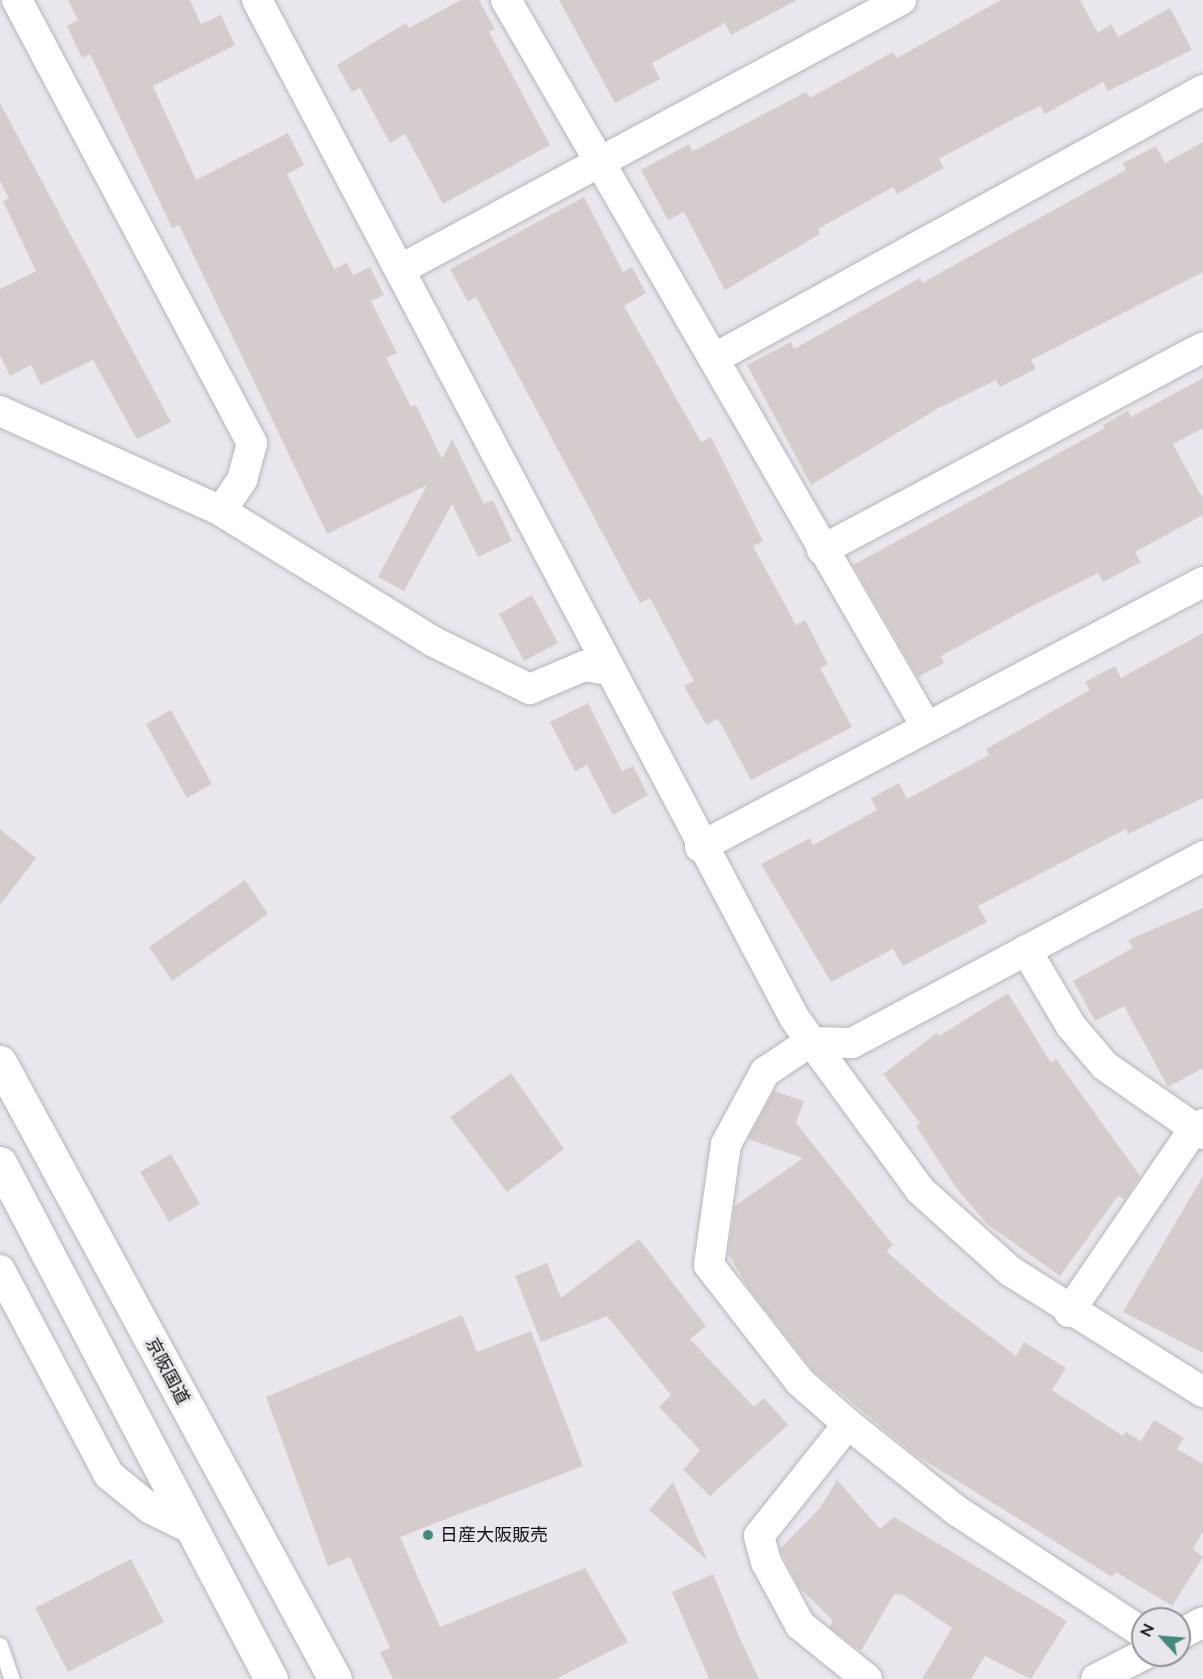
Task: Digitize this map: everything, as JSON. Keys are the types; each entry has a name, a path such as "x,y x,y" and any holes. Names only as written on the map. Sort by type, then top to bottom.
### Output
{"highway":[{"name":"京阪国道","path":"0,1062 335,1679"},
{"path":"0,1162 271,1679"}],"street":[{"path":"17,0 252,443 242,480 221,511"},
{"path":"257,0 401,268 700,847 810,1042 920,1190 1010,1271 1069,1312 1203,1392"},
{"path":"506,0 602,162 822,550 926,726"},
{"path":"401,268 901,0"},
{"path":"715,358 1203,90"},
{"path":"822,550 1203,347"},
{"path":"0,411 221,511 432,641 530,689 584,666 609,670"},
{"path":"700,847 1203,582"},
{"path":"1131,1625 957,1512 848,1424 800,1382 709,1265 726,1144 765,1072 810,1042 852,1043 1203,856"},
{"path":"1026,950 1071,1026 1104,1066 1200,1129 1069,1312"},
{"path":"0,1270 109,1475 151,1509 192,1529"},
{"path":"848,1424 759,1536 766,1562 800,1625 867,1679"},
{"path":"1096,1679 1131,1661"}],"lane":[{"path":"0,1645 12,1679"}],"building":[{"path":"68,0 190,0 201,24 221,15 235,45 153,86 196,180 288,133 304,165 287,174 334,269 347,263 353,275 370,267 384,295 371,301 397,353 386,358 411,407 416,405 442,459 452,439 484,504 493,500 512,541 478,557 452,504 404,591 378,577 427,485 327,534 179,225 172,228 90,54 82,58 67,26 78,20"},
{"path":"461,0 479,0 495,29 489,32 550,145 443,204 405,134 390,143 360,88 352,92 337,65 406,23 409,28"},
{"path":"559,0 797,0 731,35 725,23 652,63 660,79 615,103"},
{"path":"1001,0 1080,0 1098,33 1111,24 1118,37 1170,8 1192,50 1108,91 1103,82 1045,114 1040,106 1015,118 939,159 944,168 897,194 893,187 818,229 820,234 725,290 684,212 668,220 641,170 689,144 693,151 806,92 810,98 893,52 897,58"},
{"path":"0,103 171,422 137,439 93,360 41,385 31,365 10,376 0,355 0,289 36,271 3,201 9,198 0,181"},
{"path":"1203,142 1203,272 1031,360 1036,369 1000,387 996,380 937,409 811,485 747,365 791,342 794,349 920,278 922,283 1126,170 1123,163 1156,146 1165,163"},
{"path":"584,197 623,272 632,267 646,293 624,306 701,442 711,437 763,541 753,546 796,625 805,620 828,664 820,668 852,727 751,780 718,719 706,725 684,686 694,681 650,598 640,603 476,297 468,302 450,269"},
{"path":"1203,378 1203,428 1173,444 1203,499 1203,515 1135,552 1141,562 1103,582 1098,573 1030,607 941,656 944,663 918,677 853,565 1105,428 1103,425 1128,411 1131,417"},
{"path":"532,595 558,643 524,661 499,614"},
{"path":"1203,633 1203,798 1128,834 1126,829 978,906 987,922 903,966 893,949 831,982 761,864 810,838 813,845 877,810 871,798 899,783 907,799 989,755 986,749 1090,690 1085,682 1115,666 1121,678"},
{"path":"588,703 622,771 633,766 648,795 613,815 587,765 575,771 550,722"},
{"path":"171,710 212,784 187,798 146,724"},
{"path":"0,829 36,858 0,905"},
{"path":"245,880 268,914 172,981 149,947"},
{"path":"1203,908 1203,1068 1168,1087 1124,1006 1095,1021 1073,981 1133,948 1128,940"},
{"path":"1008,993 1051,1063 1056,1059 1140,1176 1125,1199 1118,1196 1060,1276 987,1224 957,1189 916,1126 920,1123 883,1074 937,1033 939,1036"},
{"path":"511,1073 564,1149 507,1192 450,1117"},
{"path":"774,1091 804,1101 796,1123 893,1245 886,1251 941,1299 1016,1356 1024,1342 1066,1368 1052,1390 1123,1436 1126,1432 1141,1441 1154,1420 1184,1438 1177,1449 1203,1464 1203,1531 1193,1549 1203,1557 1172,1606 1116,1572 1112,1577 914,1454 813,1370 750,1290 728,1254 735,1206 803,1158 748,1139"},
{"path":"171,1154 200,1204 169,1222 140,1172"},
{"path":"1203,1176 1203,1353 1123,1312"},
{"path":"639,1239 706,1326 690,1339 754,1407 764,1398 788,1425 710,1496 683,1470 700,1450 659,1407 671,1395 607,1316 541,1342 515,1276 547,1263 561,1298"},
{"path":"462,1315 477,1352 531,1331 583,1466 400,1537 440,1627 585,1568 628,1642 556,1679 393,1679 380,1652 390,1648 350,1557 328,1566 266,1397"},
{"path":"837,1480 880,1529 894,1517 1067,1621 1031,1679 985,1656 971,1679 922,1679 952,1628 903,1595 894,1594 861,1651 829,1627 833,1621 799,1587 780,1549 820,1508"},
{"path":"673,1482 707,1560 649,1510"},
{"path":"131,1559 164,1622 68,1672 35,1608"},
{"path":"713,1574 759,1679 709,1679 672,1592"}],"place":[{"name":"日産大阪販売","path":"428,1535"}]}
